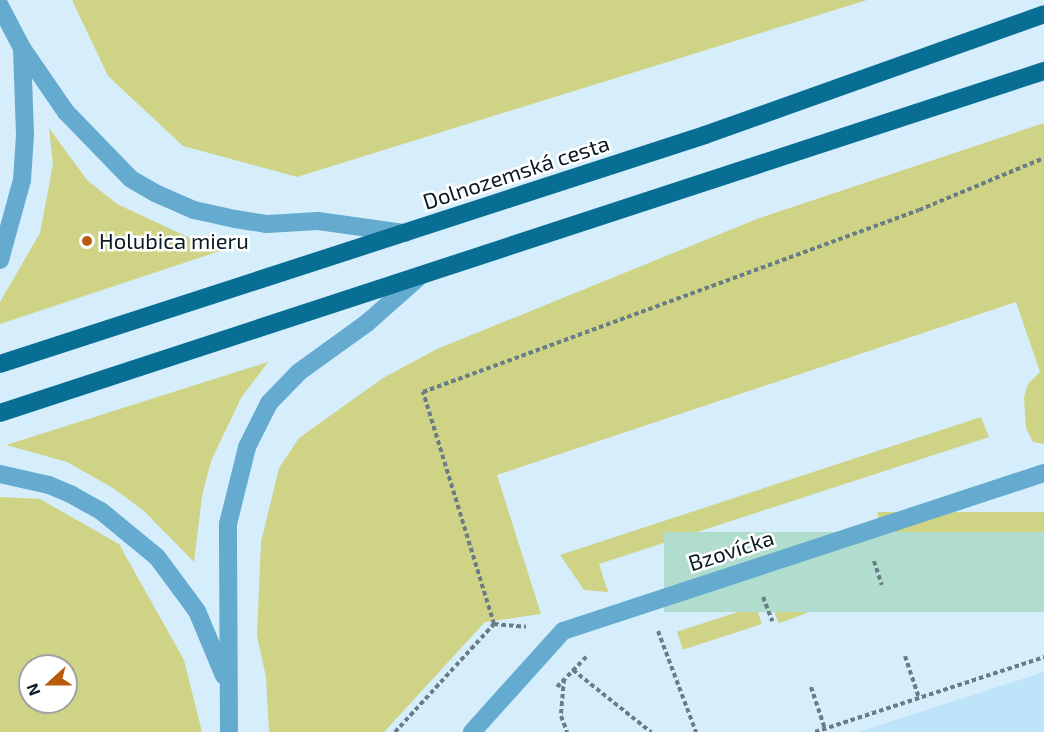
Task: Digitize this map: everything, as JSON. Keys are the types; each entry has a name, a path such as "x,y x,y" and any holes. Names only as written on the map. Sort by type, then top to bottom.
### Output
{"main road":[{"name":"Dolnozemská cesta","path":"0,364 705,135 1044,14"},
{"path":"0,413 1044,71"}],"street":[{"path":"0,6 21,48 66,112 131,179 155,193 194,210 235,219 267,224 318,221 405,233"},
{"path":"0,260 22,180 26,135 21,48"},
{"path":"229,732 228,524 247,447 269,403 299,372 367,323 419,277"},
{"path":"0,474 49,485 72,495 101,511 158,556 197,611 229,689"},
{"name":"Bzovícka","path":"472,732 563,631 1037,475"}],"path":[{"path":"395,732 494,624 423,392 919,210 1044,158"},
{"path":"873,557 882,585"},
{"path":"763,596 772,621"},
{"path":"657,629 696,732"},
{"path":"905,656 919,698"},
{"path":"815,732 1044,657"},
{"path":"573,670 651,732"},
{"path":"564,679 561,716 567,732"},
{"path":"811,687 825,729"}],"shaded area":[{"path":"1044,672 1044,732 858,732"}],"green space":[{"path":"72,0 867,0 297,177 183,146 108,76"},
{"path":"1044,123 1044,444 1033,442 1026,428 1024,397 1028,384 1040,372 1016,302 497,475 541,614 485,622 384,732 269,732 266,677 257,636 261,542 279,468 299,438 383,378 437,349 757,219"},
{"path":"49,128 87,180 117,204 194,240 232,247 0,324 0,302 40,233 53,164"},
{"path":"268,362 241,398 211,461 202,496 194,562 144,511 113,488 67,462 6,445"},
{"path":"981,417 989,437 599,564 608,592 584,590 560,555"},
{"path":"0,497 40,499 119,544 184,660 202,732 0,732"},
{"path":"878,512 1044,512 1044,532 878,532"},
{"path":"868,571 874,587 779,623 773,608"},
{"path":"756,606 762,624 683,650 677,632"}],"building":[{"path":"664,532 1044,532 1044,612 664,612"}],"place":[{"name":"Holubica mieru","path":"87,241"}]}
